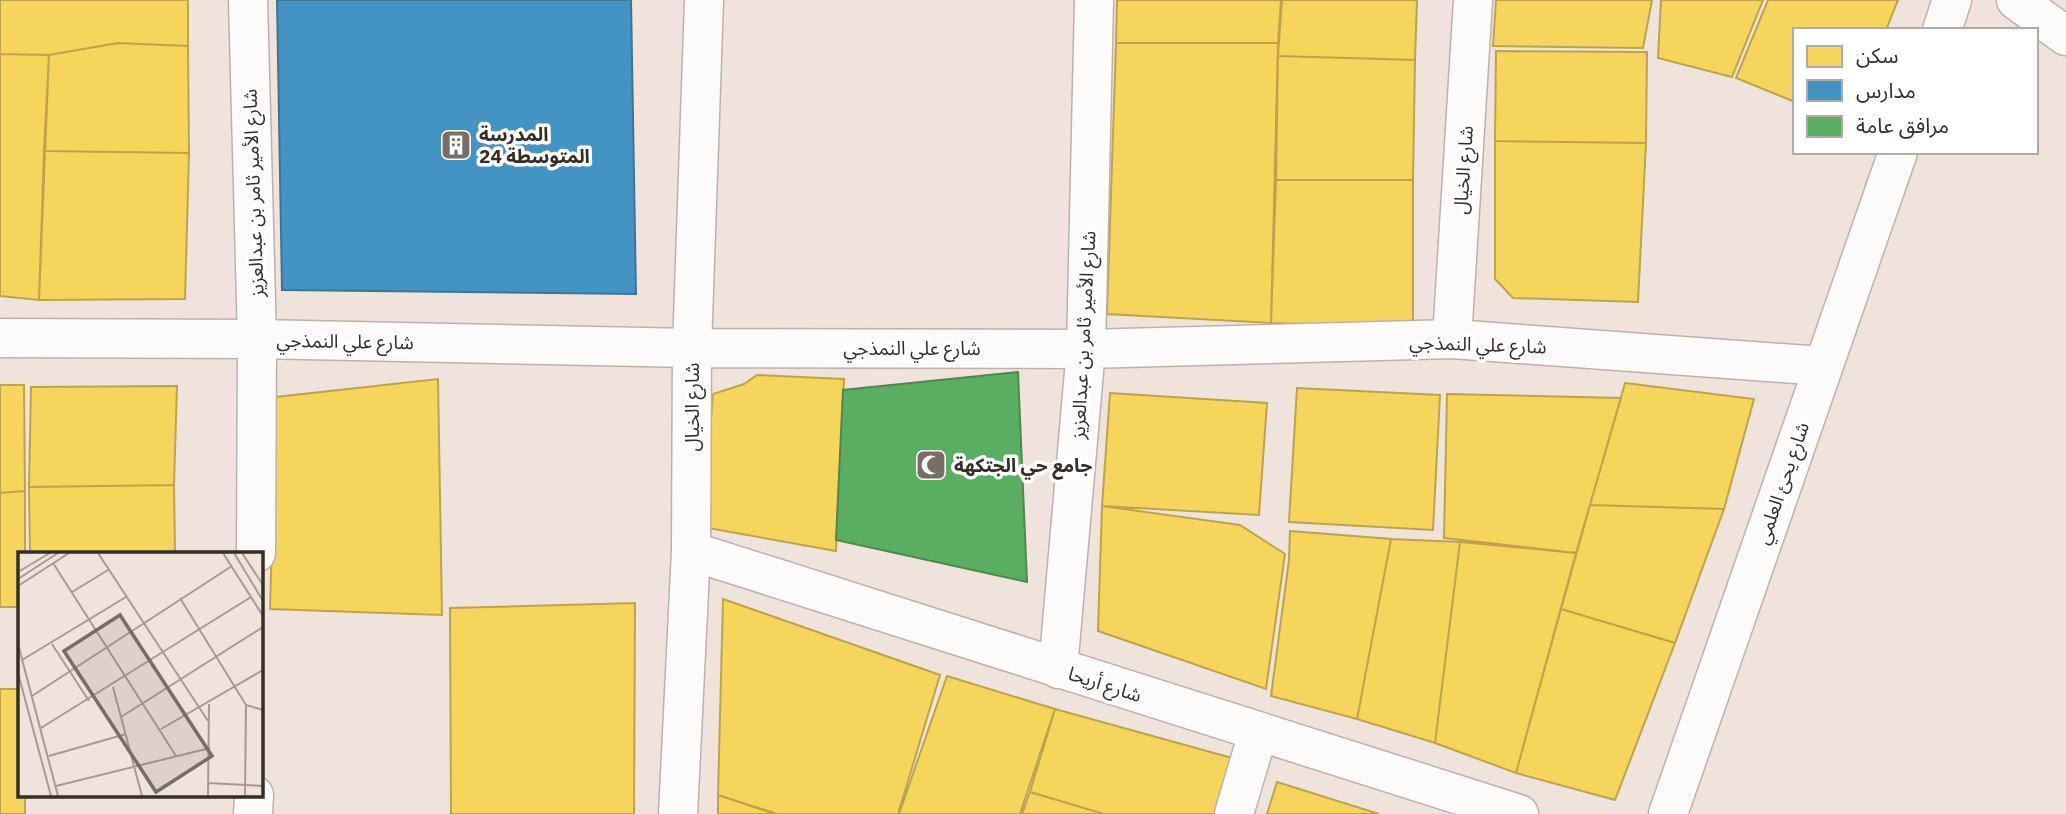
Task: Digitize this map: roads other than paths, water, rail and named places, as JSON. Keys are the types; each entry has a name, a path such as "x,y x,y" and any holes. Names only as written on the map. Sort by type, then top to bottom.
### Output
{"street":[{"name":"شارع الأمير ثامر بن عبدالعزيز","path":"248,0 257,339 256,552"},
{"name":"شارع الخيال","path":"678,814 691,551 692,348 704,0"},
{"name":"شارع الأمير ثامر بن عبدالعزيز","path":"1058,669 1086,349 1094,0"},
{"name":"شارع الخيال","path":"1452,339 1473,0"},
{"path":"1943,28 1952,0"},
{"path":"2016,0 2066,36"},
{"name":"شارع يحئ العلمي","path":"1668,814 1897,154"},
{"name":"شارع علي النمذجي","path":"0,338 257,339 692,348 1086,349 1452,339 1822,366"},
{"name":"شارع أريحا","path":"691,551 1519,814"},
{"path":"1234,814 1258,733"},
{"path":"253,814 254,796"}],"place":[{"name":"المدرسة المتوسطة 24","path":"456,145"},
{"name":"جامع حي الجتكهة","path":"931,465"}]}
